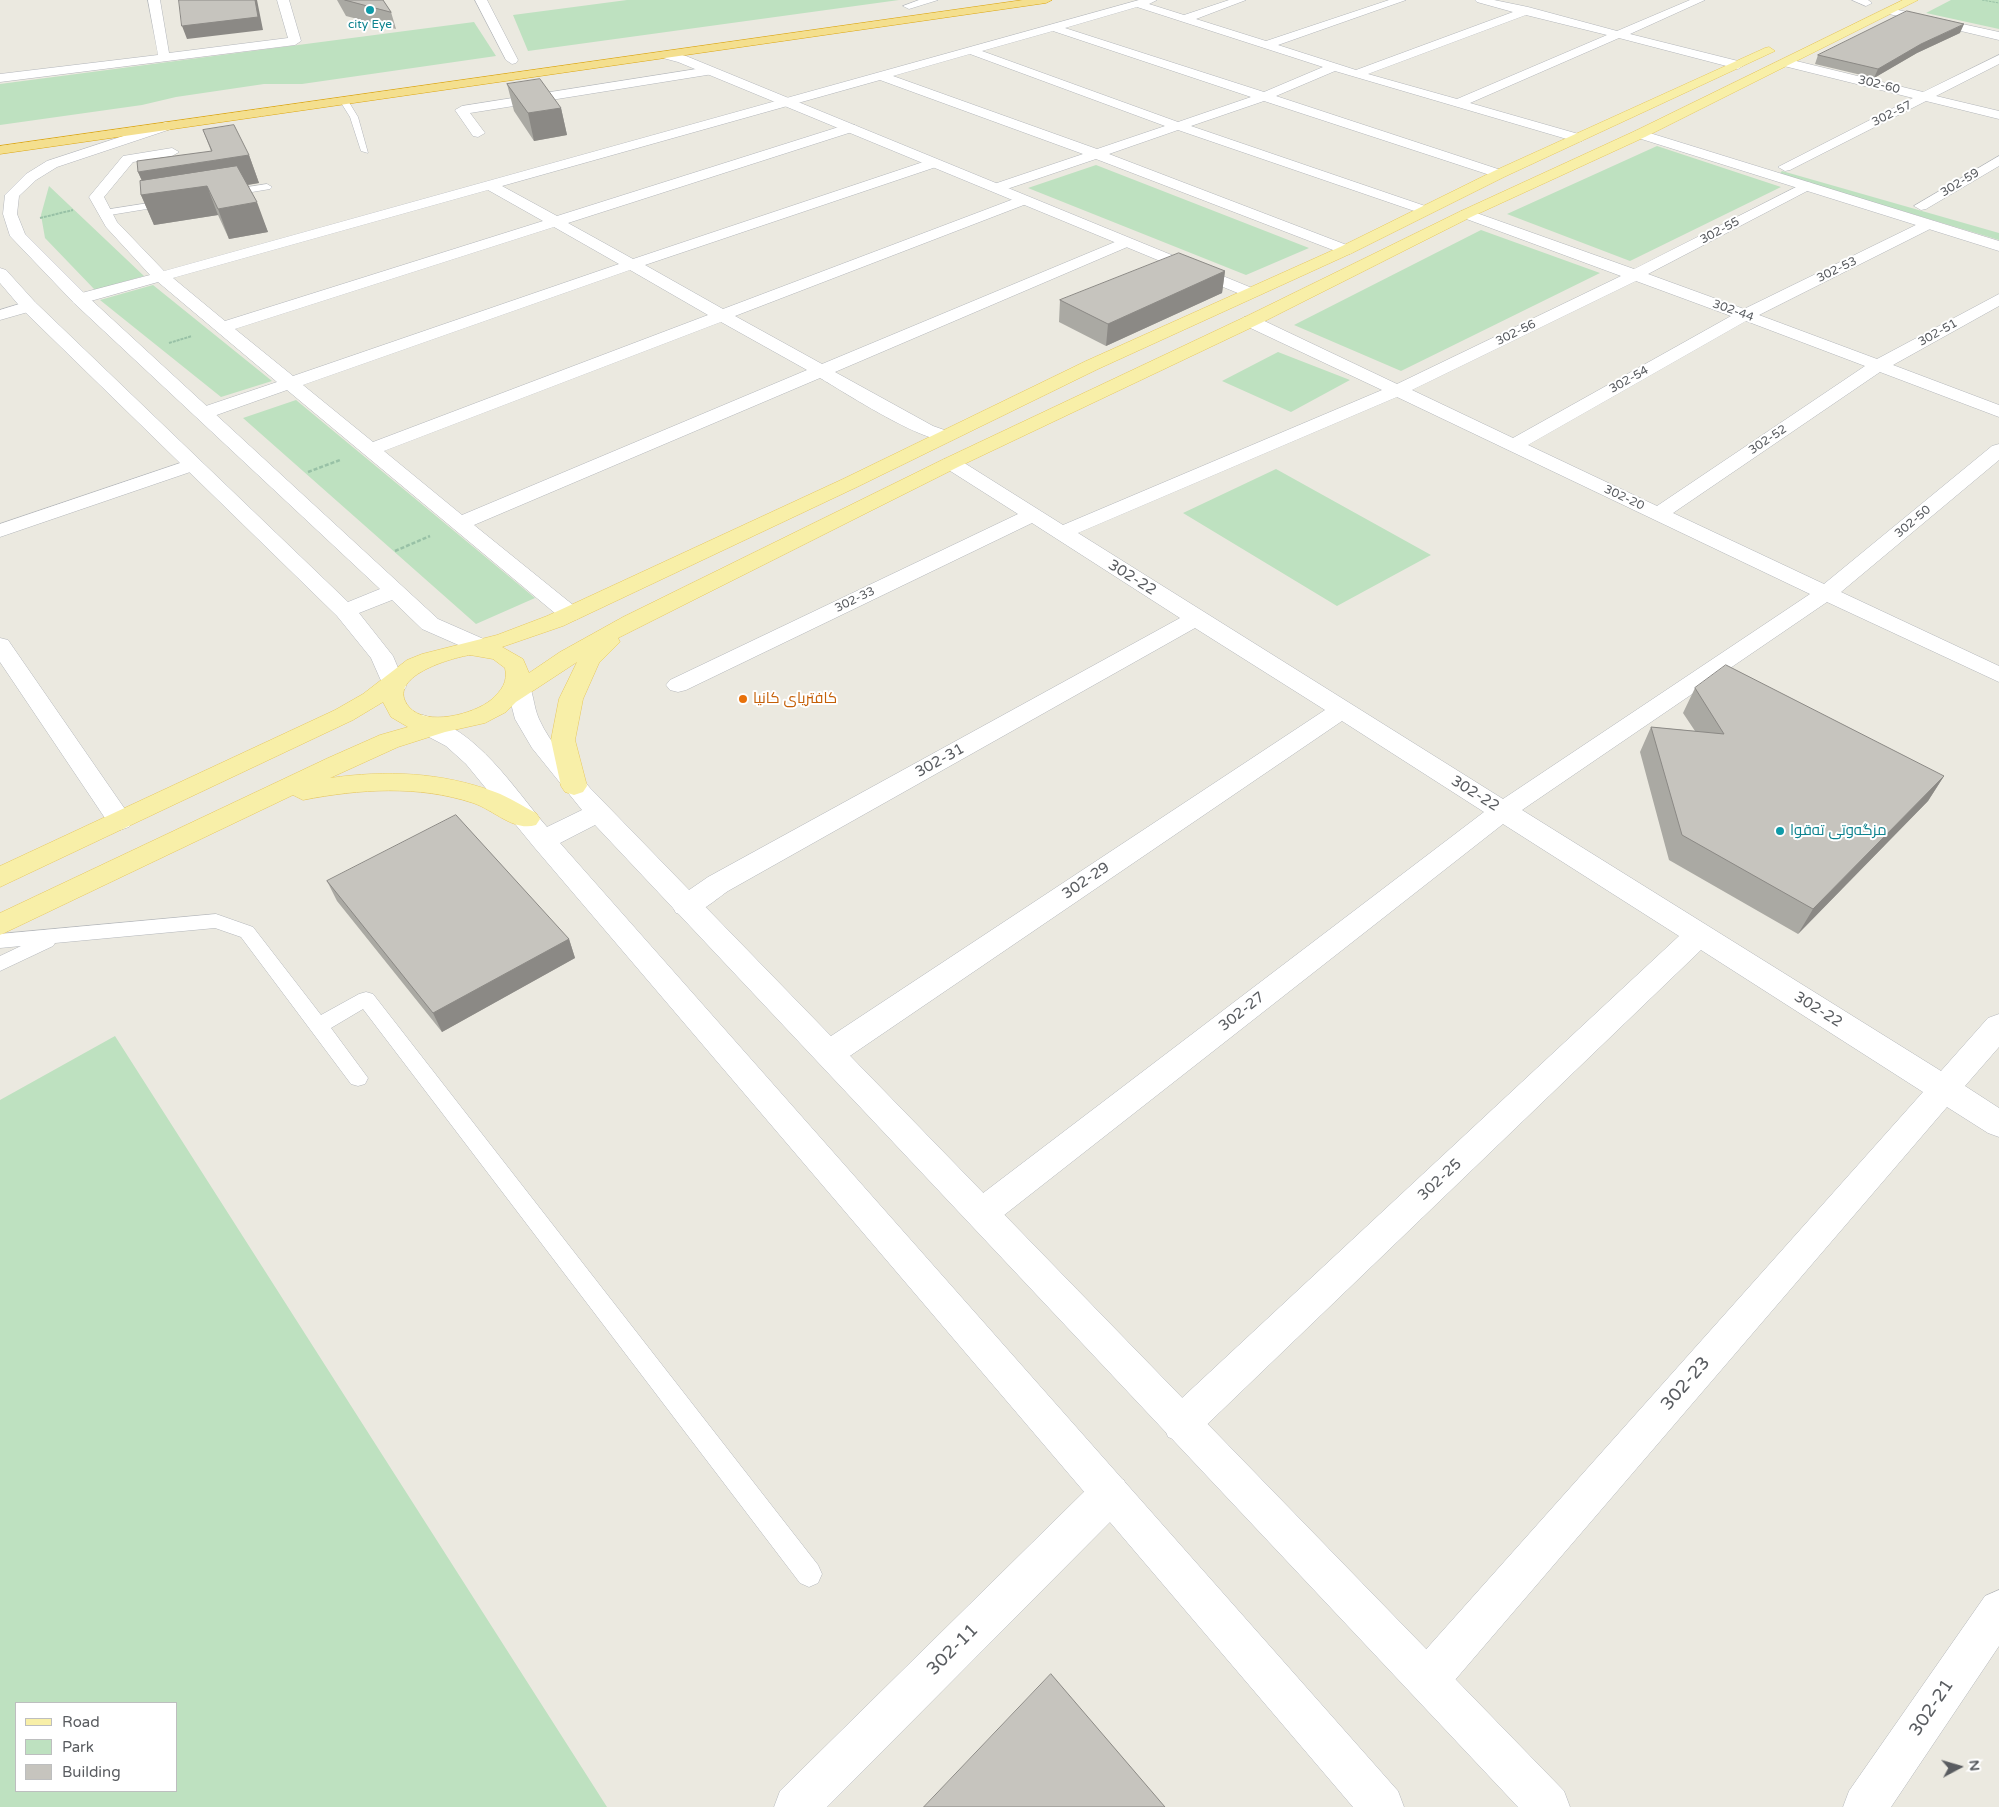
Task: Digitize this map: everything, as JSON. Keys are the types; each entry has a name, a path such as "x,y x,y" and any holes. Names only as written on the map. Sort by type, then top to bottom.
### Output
{"highway":[{"path":"0,150 1046,0"},
{"path":"904,7 937,1"},
{"path":"225,101 228,117"}],"main road":[{"path":"1809,32 1870,7 1912,0"},
{"path":"0,925 258,800 389,741 432,725 462,723 481,716 498,707 516,690 568,657 631,622 876,502 951,463 1250,321 1466,214 1788,63 1870,7"},
{"path":"0,877 335,719 371,699 415,664 432,656 479,648 528,633 570,614 850,483 943,436 1346,250 1500,174 1782,45"},
{"path":"850,483 876,502"},
{"path":"574,786 563,740 571,700 590,660 631,622"},
{"path":"479,648 503,654 513,662 519,672 516,690"},
{"path":"396,681 392,698 397,709 407,718 432,725"},
{"path":"258,800 328,785 359,782 412,782 462,790 487,799 535,830"}],"street":[{"path":"154,0 164,57"},
{"path":"0,78 295,41 282,0"},
{"path":"481,0 512,60"},
{"path":"80,299 492,186 783,101 1151,0"},
{"path":"1184,19 1240,0"},
{"path":"1266,46 1400,0"},
{"path":"1481,0 1738,66"},
{"path":"1459,103 1620,36 1699,0"},
{"path":"1138,4 1356,74 1577,138"},
{"path":"1356,74 1543,4"},
{"path":"1870,7 1999,36"},
{"path":"1052,27 1500,174"},
{"path":"970,50 1178,126 1426,211"},
{"path":"667,55 1251,293"},
{"name":"302-57","path":"1785,167 1999,59"},
{"name":"302-60","path":"1788,63 1999,115"},
{"path":"996,188 1266,96 1335,67"},
{"path":"478,133 462,110 710,71"},
{"path":"879,75 1097,154 1346,250"},
{"path":"166,126 52,164 31,177 12,195 10,214 18,236 80,299 430,624 479,648"},
{"path":"222,328 556,220 850,128"},
{"path":"1644,132 1714,152 1785,167 1921,206 1934,218"},
{"path":"172,152 128,159 96,197 102,208 160,276 570,614"},
{"path":"1714,152 1806,186 1934,218 1999,246"},
{"name":"302-59","path":"1921,206 1999,160"},
{"path":"204,413 633,264 934,163"},
{"path":"492,186 556,220 926,430 943,436"},
{"name":"302-55","path":"1635,275 1806,186"},
{"path":"371,449 1024,200"},
{"name":"302-44","path":"1466,214 1745,315 1999,411"},
{"name":"302-53","path":"1745,315 1934,218"},
{"path":"0,240 18,236"},
{"path":"461,523 1127,242"},
{"path":"0,273 29,306 345,611 382,656 396,681"},
{"name":"302-56","path":"1061,533 1396,391 1635,275"},
{"name":"302-51","path":"1877,366 1999,299"},
{"path":"0,315 29,306"},
{"name":"302-54","path":"1513,446 1745,315"},
{"name":"302-20","path":"1250,321 1999,675"},
{"name":"302-52","path":"1658,514 1877,366"},
{"name":"302-50","path":"1503,811 1826,593 1999,450"},
{"name":"302-22","path":"951,463 1999,1124"},
{"path":"0,531 192,465"},
{"name":"302-33","path":"678,685 1032,515"},
{"path":"345,611 395,592"},
{"name":"302-31","path":"686,906 718,884 1196,618"},
{"path":"0,645 120,821"},
{"path":"516,690 527,719 541,742 574,786 598,813 686,906 830,1052 1181,1424 1548,1807"},
{"name":"302-29","path":"830,1052 1342,710"},
{"path":"432,725 455,740 475,758 535,830 1382,1807"},
{"name":"302-27","path":"982,1213 1503,811"},
{"path":"535,830 598,813"},
{"name":"302-25","path":"1181,1424 1699,935"},
{"name":"302-23","path":"1428,1680 1999,1026"},
{"name":"302-11","path":"796,1807 1110,1494"},
{"name":"302-21","path":"1865,1807 1999,1610"}],"lane":[{"path":"344,101 354,117 365,151"},
{"path":"219,194 268,187"},
{"path":"102,208 181,201"},
{"path":"0,941 54,938 216,921 247,932 358,1078"},
{"path":"0,964 54,938"},
{"path":"318,1026 366,999 809,1574"}],"path":[{"path":"1982,0 1999,3"},
{"path":"33,220 102,208"},
{"path":"169,343 222,328"},
{"path":"303,474 371,449"},
{"path":"390,552 461,523"}],"green space":[{"path":"627,0 899,0 528,51 513,15"},
{"path":"1951,0 1999,0 1999,29 1926,13"},
{"path":"474,22 496,56 302,84 264,84 176,97 142,105 0,125 0,84"},
{"path":"1657,146 1781,187 1630,261 1507,214"},
{"path":"1096,165 1309,248 1246,275 1028,188"},
{"path":"1782,171 1999,233 1999,240 1779,174"},
{"path":"49,186 144,276 95,290 45,238 41,215"},
{"path":"1481,230 1600,273 1401,371 1294,325"},
{"path":"153,285 272,381 221,397 100,300"},
{"path":"1278,352 1350,380 1291,412 1222,381"},
{"path":"296,400 535,598 476,624 243,418"},
{"path":"1276,469 1431,555 1337,606 1183,513"},
{"path":"115,1036 607,1807 0,1807 0,1100"}],"building":[{"path":"179,0 255,0 258,17 182,26"},
{"path":"345,0 383,0 391,12"},
{"path":"1907,11 1964,24 1921,44 1878,69 1818,55"},
{"path":"540,79 561,108 528,113 507,84"},
{"path":"234,125 249,155 138,172 137,161 212,151 203,130"},
{"path":"237,166 257,202 218,209 207,186 141,195 140,181"},
{"path":"1179,253 1225,271 1108,324 1060,300"},
{"name":"مزگه‌وتی ته‌قوا","path":"1726,665 1944,776 1813,909 1682,835 1651,727 1724,734 1695,688"},
{"path":"456,815 569,939 433,1013 327,881"},
{"path":"1051,1674 1165,1807 924,1807"}],"place":[{"name":"city Eye","path":"370,10"},
{"name":"کافتریای کانیا","path":"743,699"},
{"name":"مزگه‌وتی ته‌قوا","path":"1780,831"}]}
